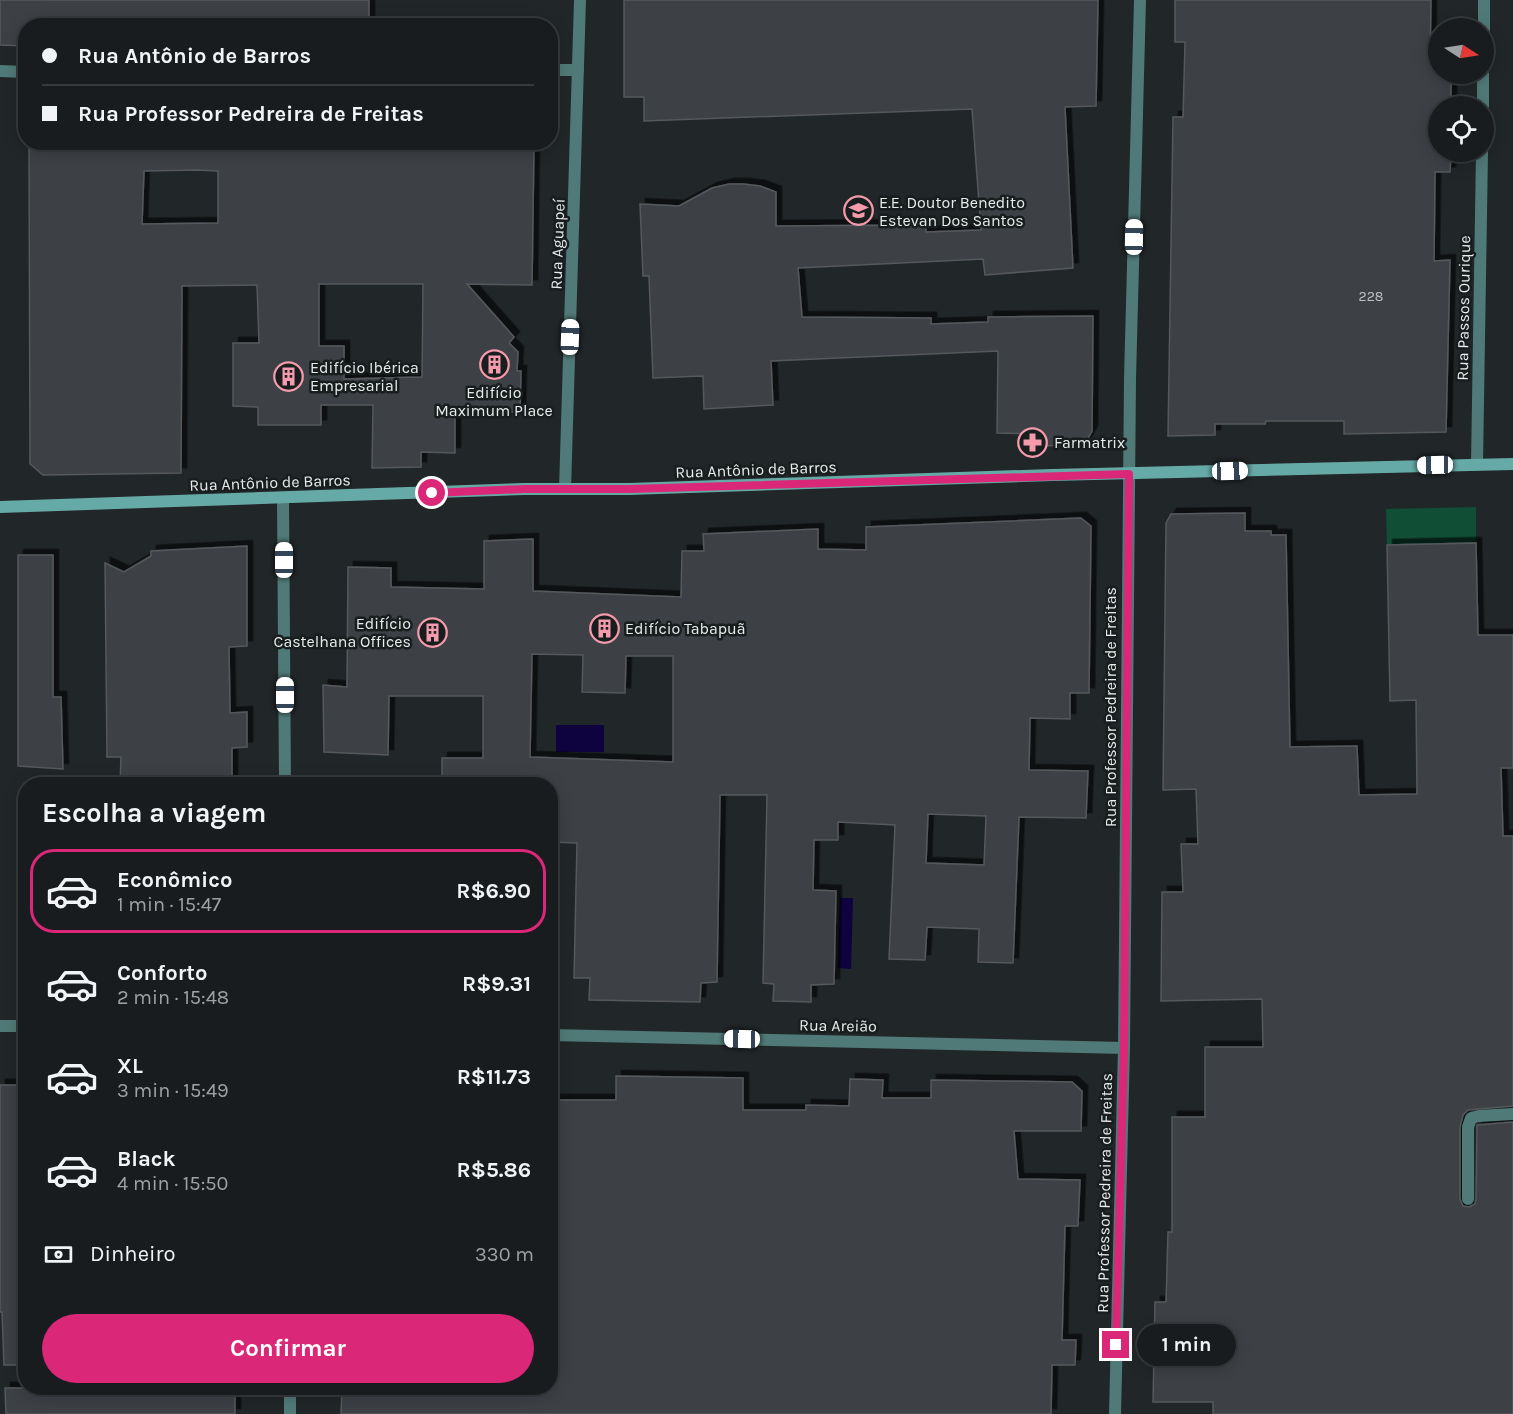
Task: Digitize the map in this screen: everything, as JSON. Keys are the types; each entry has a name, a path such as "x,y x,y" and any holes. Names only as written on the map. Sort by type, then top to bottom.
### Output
{"main road":[{"name":"Rua Antônio de Barros","path":"0,507 565,489 641,489 1513,464"}],"street":[{"name":"Rua Aguapeí","path":"565,489 580,0"},
{"name":"Rua Professor Pedreira de Freitas","path":"1115,1414 1124,1048 1129,474 1140,0"},
{"path":"1484,0 1484,18"},
{"path":"558,70 578,70"},
{"path":"0,71 18,72"},
{"name":"Rua Passos Ourique","path":"1477,464 1482,162"},
{"path":"283,498 285,777"},
{"path":"0,1026 18,1026"},
{"name":"Rua Areião","path":"558,1035 1124,1048"},
{"path":"1468,1198 1468,1127 1471,1118 1513,1114"},
{"path":"290,1395 290,1414"}],"green space":[{"path":"1476,507 1476,543 1387,545 1386,509"}],"shaded area":[{"path":"556,725 604,725 604,752 556,752"},
{"path":"840,898 853,898 851,969 838,968"}],"building":[{"path":"0,0 369,0 369,18 18,18 18,46 0,45"},
{"path":"624,0 1098,0 1096,106 1065,107 1073,268 985,275 983,259 798,268 802,317 931,318 931,324 988,322 988,317 1093,316 1092,431 1086,442 1081,445 1031,446 1031,434 997,433 998,351 771,361 773,405 704,409 703,376 653,378 649,276 643,276 640,204 679,206 712,188 743,184 760,186 776,192 776,226 926,225 926,232 981,230 972,109 644,121 644,97 624,97"},
{"path":"1175,0 1431,0 1431,18 1428,18 1428,84 1451,84 1451,96 1428,96 1428,162 1450,162 1450,172 1435,172 1434,261 1450,260 1446,432 1344,434 1344,421 1266,421 1265,424 1215,424 1215,435 1168,436 1173,117 1183,117 1185,42 1175,42"},
{"path":"29,150 534,150 532,285 467,284 514,337 509,343 518,352 517,371 521,371 520,412 455,411 455,453 421,452 421,467 372,468 373,405 321,405 321,425 258,425 258,407 233,406 233,343 259,343 257,285 182,286 181,473 43,475 30,464","holes":["144,171 218,171 218,223 142,224","319,284 423,284 422,377 344,379 344,346 319,346"]},
{"path":"1245,513 1245,531 1271,531 1271,535 1286,535 1290,747 1357,746 1359,795 1417,794 1416,700 1390,701 1387,545 1476,543 1478,635 1513,635 1513,768 1501,768 1503,836 1513,836 1513,1106 1468,1110 1463,1115 1460,1127 1460,1199 1463,1206 1469,1207 1475,1204 1477,1125 1513,1122 1513,1414 1213,1414 1213,1402 1153,1402 1155,1302 1166,1302 1168,1232 1172,1232 1172,1117 1205,1117 1205,1047 1263,1047 1262,999 1161,1001 1162,892 1183,892 1181,844 1198,844 1196,789 1163,790 1166,523 1171,514"},
{"path":"1081,518 1091,526 1089,693 1070,693 1070,719 1030,718 1029,770 1088,771 1086,818 1019,817 1013,963 978,962 979,929 927,927 925,960 889,959 895,825 838,822 838,840 814,840 813,890 836,891 834,984 811,985 811,1002 773,1001 774,984 763,983 767,795 720,795 717,982 701,983 700,1002 589,1000 590,978 574,978 577,843 558,842 558,777 442,777 442,758 483,758 483,696 389,696 388,755 324,752 323,685 347,687 348,567 391,568 391,587 484,589 484,541 533,539 533,591 681,597 682,551 704,551 703,534 818,529 818,549 866,550 866,527","holes":["532,654 583,655 582,692 625,693 626,656 673,656 673,762 530,757","928,814 986,816 984,865 926,863"]},
{"path":"247,546 247,646 229,647 230,713 247,712 247,747 232,748 232,777 120,777 121,757 107,757 105,563 124,572 151,556 151,551"},
{"path":"18,555 53,555 53,697 61,697 63,769 18,766"},
{"path":"616,1076 743,1078 743,1110 806,1110 806,1105 849,1106 850,1079 883,1080 882,1098 931,1098 931,1080 1072,1082 1082,1091 1081,1131 1014,1131 1018,1179 1080,1180 1078,1226 1065,1226 1062,1340 1076,1340 1075,1365 1052,1365 1051,1414 341,1414 342,1395 558,1395 558,1100 616,1100"},
{"path":"0,1085 18,1085 18,1365 4,1365 2,1312 0,1312"},
{"path":"5,1388 18,1388 18,1395 235,1395 235,1414 6,1414"}],"place":[{"name":"E.E. Doutor Benedito Estevan Dos Santos","path":"858,211"},
{"name":"Edifício Maximum Place","path":"494,364"},
{"name":"Edifício Ibérica Empresarial","path":"289,376"},
{"name":"Farmatrix","path":"1033,442"},
{"name":"Edifício Tabapuã","path":"604,628"},
{"name":"Edifício Castelhana Offices","path":"432,632"}],"route":[{"path":"432,493 1129,474 1124,1048 1116,1345"}]}
